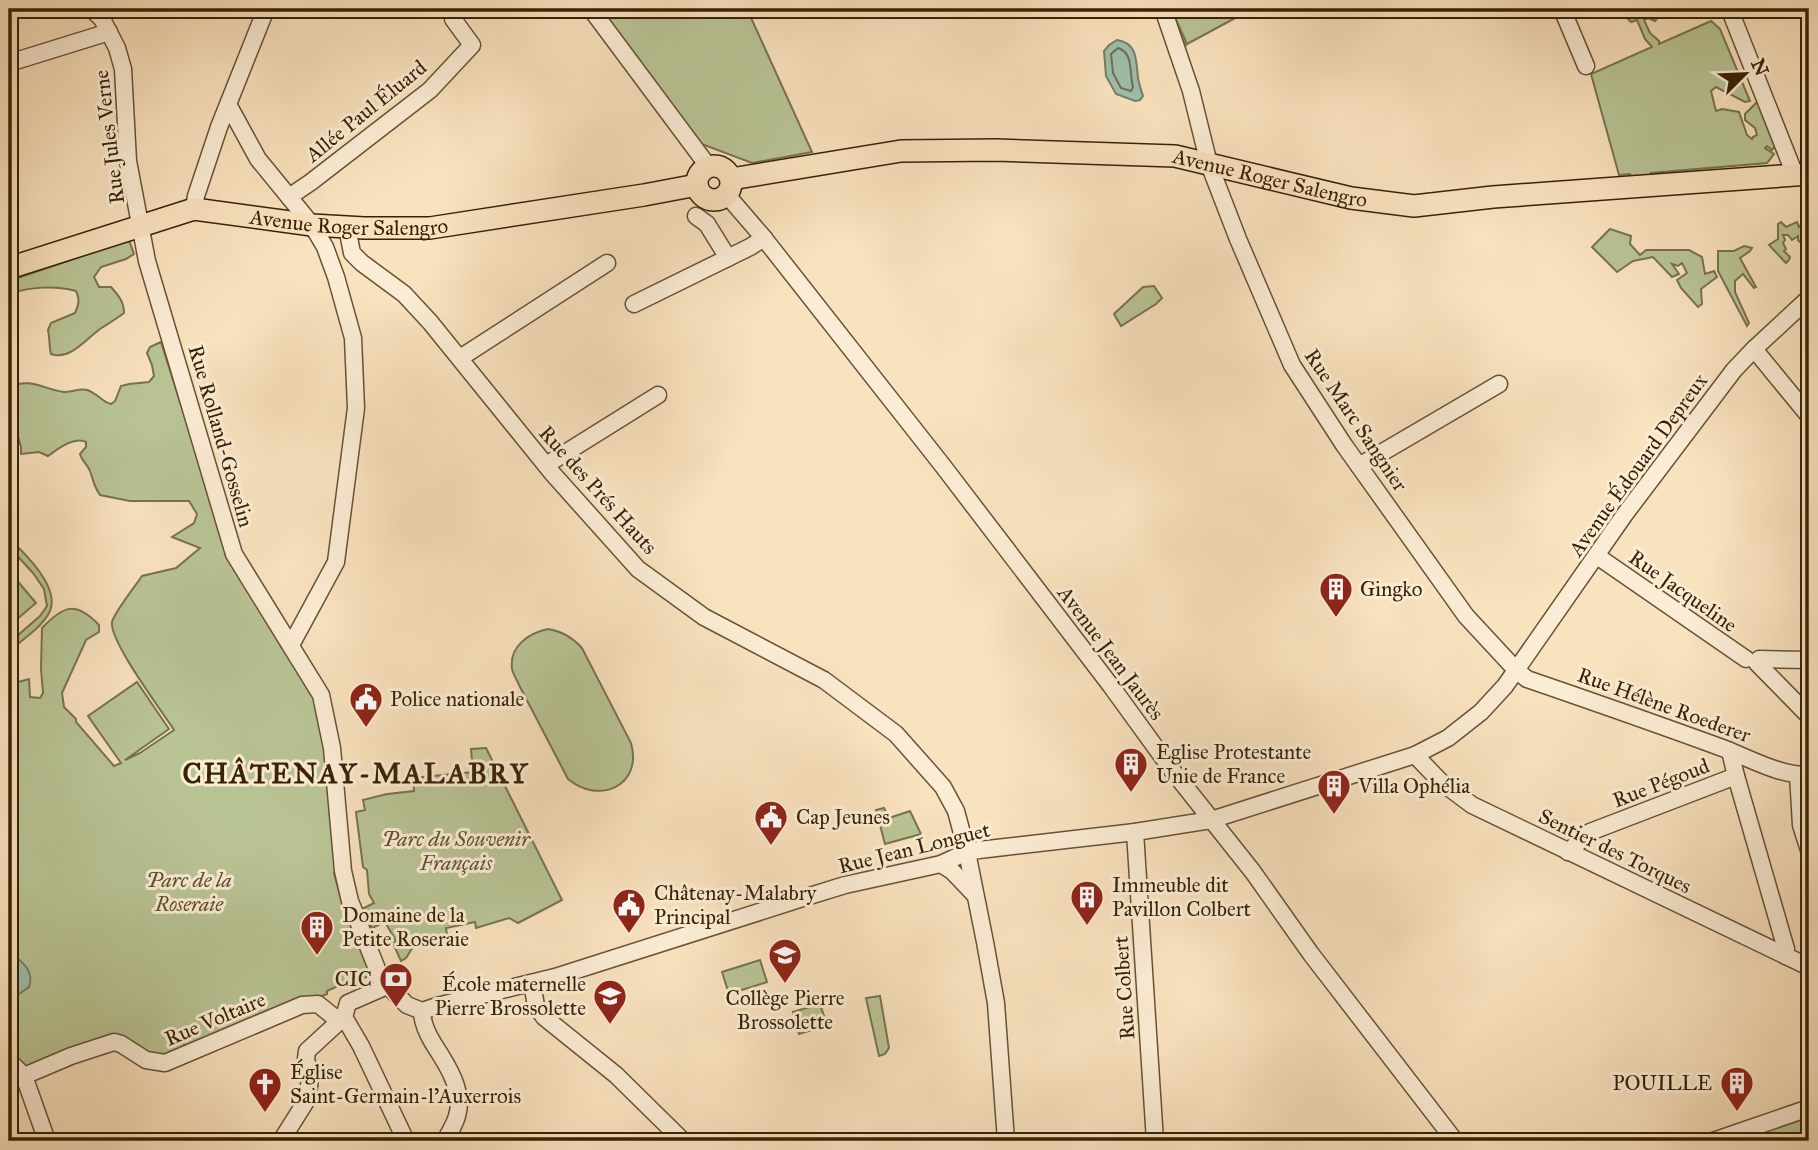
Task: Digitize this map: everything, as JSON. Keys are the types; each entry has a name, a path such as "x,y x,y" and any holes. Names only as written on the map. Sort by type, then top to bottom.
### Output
{"main road":[{"name":"Avenue Roger Salengro","path":"729,186 901,151 996,150 1175,156 1351,198 1414,206 1493,197 1802,174"},
{"path":"708,166 723,168 729,186 721,198 708,198 699,191 697,178 708,166"},
{"name":"Avenue Roger Salengro","path":"9,268 194,209 312,225 430,228 697,185"}],"street":[{"name":"Rue Jules Verne","path":"92,9 109,32 123,69 128,161 142,226"},
{"path":"194,209 195,196 266,9"},
{"path":"591,9 708,166"},
{"name":"Rue Marc Sangnier","path":"1163,9 1191,91 1209,164 1292,365 1359,466 1466,616 1517,671"},
{"path":"1562,9 1586,66"},
{"path":"1733,10 1802,174"},
{"name":"Allée Paul Éluard","path":"289,197 311,183 430,90 464,54 472,45 453,19"},
{"path":"9,62 109,32"},
{"path":"229,106 258,159 312,225 325,247 353,338 356,408 336,562 291,645"},
{"name":"Avenue Jean Jaurès","path":"729,186 764,239 957,484 1455,1141"},
{"path":"695,216 707,224 728,258"},
{"name":"Rue Rolland-Gosselin","path":"142,226 147,261 234,554 321,695 332,748 343,871 359,926 387,986"},
{"name":"Rue des Prés Hauts","path":"347,227 352,253 362,264 404,294 460,358 546,465 645,564 704,617 824,680 896,734 951,798 967,852 996,1003 1006,1141"},
{"path":"634,304 764,239"},
{"path":"460,358 607,263"},
{"name":"Avenue Édouard Depreux","path":"1517,671 1625,514 1734,370 1809,298"},
{"path":"1754,349 1809,416"},
{"path":"1359,466 1499,384"},
{"path":"546,465 658,395"},
{"name":"Rue Jacqueline","path":"1597,556 1754,660 1809,716"},
{"path":"1754,660 1809,660"},
{"name":"Rue Jean Longuet","path":"422,1011 532,983 845,885 941,864 967,852 1211,820 1415,755 1448,738 1481,712 1517,671"},
{"name":"Rue Hélène Roederer","path":"1517,671 1527,679 1764,765 1804,775"},
{"path":"1730,751 1786,956"},
{"name":"Sentier des Torques","path":"1415,755 1440,781 1472,805 1809,967"},
{"path":"1804,775 1801,825 1809,850"},
{"name":"Rue Pégoud","path":"1568,852 1590,832 1736,776"},
{"name":"Rue Colbert","path":"1135,832 1155,1141"},
{"path":"941,864 952,871 975,896"},
{"path":"532,983 536,1006 544,1017 616,1075 683,1141"},
{"path":"287,1138 308,1098 310,1075 307,1051 344,1017 348,1003 387,986 407,1005 422,1011 425,1028 452,1074 459,1106 445,1141"},
{"name":"Rue Voltaire","path":"24,1076 114,1042 146,1060 166,1063 302,1005 318,1004 334,1017 344,1017"},
{"path":"344,1017 407,1141"},
{"path":"9,1061 24,1076 47,1141"},
{"path":"1713,1141 1809,1108"}],"green space":[{"path":"598,9 747,9 812,152 752,163 699,143"},
{"path":"1171,9 1256,9 1187,44"},
{"path":"1635,9 1645,9 1647,12 1665,9 1655,21 1648,18 1644,20 1659,44 1711,21 1720,29 1750,101 1745,102 1716,87 1711,91 1716,111 1722,109 1739,112 1747,135 1752,139 1757,135 1755,128 1745,120 1745,114 1757,102 1760,104 1776,145 1772,150 1767,146 1765,148 1774,154 1767,163 1651,173 1650,177 1632,178 1630,174 1619,175 1591,74 1652,47 1645,39 1637,20 1631,22 1628,19 1630,15 1637,13"},
{"path":"1781,222 1786,227 1797,222 1799,227 1809,224 1809,249 1798,240 1798,236 1792,240 1788,235 1783,235 1786,249 1784,251 1790,257 1786,263 1769,245 1778,239 1778,224"},
{"path":"1610,229 1631,236 1630,244 1640,255 1646,250 1689,250 1702,257 1705,274 1714,271 1717,277 1701,289 1702,304 1698,307 1677,280 1687,273 1682,263 1678,266 1672,264 1679,274 1672,277 1653,257 1633,261 1617,272 1592,247"},
{"path":"129,240 134,254 101,267 94,277 99,287 111,287 119,296 124,313 71,352 51,354 48,330 51,323 75,313 78,302 76,291 43,288 9,294 9,281"},
{"path":"1744,246 1752,248 1740,258 1756,287 1754,288 1743,274 1735,281 1735,292 1749,323 1747,326 1718,271 1718,251 1734,251"},
{"path":"1154,286 1162,298 1121,326 1114,314 1143,287"},
{"name":"Parc de la Roseraie","path":"161,342 221,531 226,555 315,697 327,753 334,873 343,906 375,973 342,988 340,985 327,991 327,994 201,1045 184,1045 182,1049 158,1058 133,1045 25,1070 9,1052 9,685 13,687 14,683 29,679 30,697 40,698 43,693 42,628 57,614 77,609 99,625 99,632 86,640 62,693 64,707 76,722 114,766 121,763 88,716 137,682 169,729 125,760 174,730 127,660 113,631 112,622 142,576 176,568 200,548 172,537 194,523 197,514 189,501 130,501 100,495 80,454 86,447 86,442 71,442 48,456 39,452 21,454 14,423 17,397 9,398 9,386 24,383 64,392 91,391 111,404 121,386 149,382 154,376 147,353 150,347"},
{"path":"9,539 40,572 52,604 41,624 9,651 9,643 40,616 47,606 44,589 9,547"},
{"path":"9,571 36,603 9,626"},
{"path":"548,629 566,635 582,648 631,743 631,770 625,780 616,787 593,790 580,787 568,779 513,673 512,661 517,647 527,637"},
{"name":"Parc du Souvenir Français","path":"486,748 562,900 518,923 509,918 476,928 475,922 446,928 447,935 416,942 401,961 393,943 396,941 385,922 372,928 362,909 374,903 369,894 367,870 363,867 356,812 365,810 363,800 414,791 413,778 473,772 471,749"},
{"path":"884,808 889,818 910,811 921,834 885,844 876,810"},
{"path":"760,960 767,982 729,994 722,972"},
{"path":"880,996 889,1048 885,1054 879,1056 866,998"},
{"path":"820,1004 827,1025 799,1034 793,1012"},
{"path":"1809,1112 1809,1141 1723,1141"}],"water":[{"path":"1117,40 1129,45 1135,54 1143,96 1140,100 1135,101 1116,94 1106,76 1104,51"},
{"path":"9,951 26,966 30,981 29,987 16,996 9,997"}],"waterway":[{"path":"1179,33 1185,46"}],"place":[{"name":"Gingko","path":"1336,619"},
{"name":"Police nationale","path":"366,729"},
{"name":"Eglise Protestante Unie de France","path":"1131,794"},
{"name":"Villa Ophélia","path":"1334,816"},
{"name":"Cap Jeunes","path":"771,847"},
{"name":"Immeuble dit Pavillon Colbert","path":"1087,927"},
{"name":"Châtenay-Malabry Principal","path":"629,935"},
{"name":"Domaine de la Petite Roseraie","path":"317,957"},
{"name":"Collège Pierre Brossolette","path":"785,985"},
{"name":"CIC","path":"396,1009"},
{"name":"École maternelle Pierre Brossolette","path":"610,1026"},
{"name":"POUILLE","path":"1737,1113"},
{"name":"Église Saint-Germain-l'Auxerrois","path":"265,1114"}],"district":[{"name":"CHÂTENAY-MALABRY","path":"356,773"}]}
